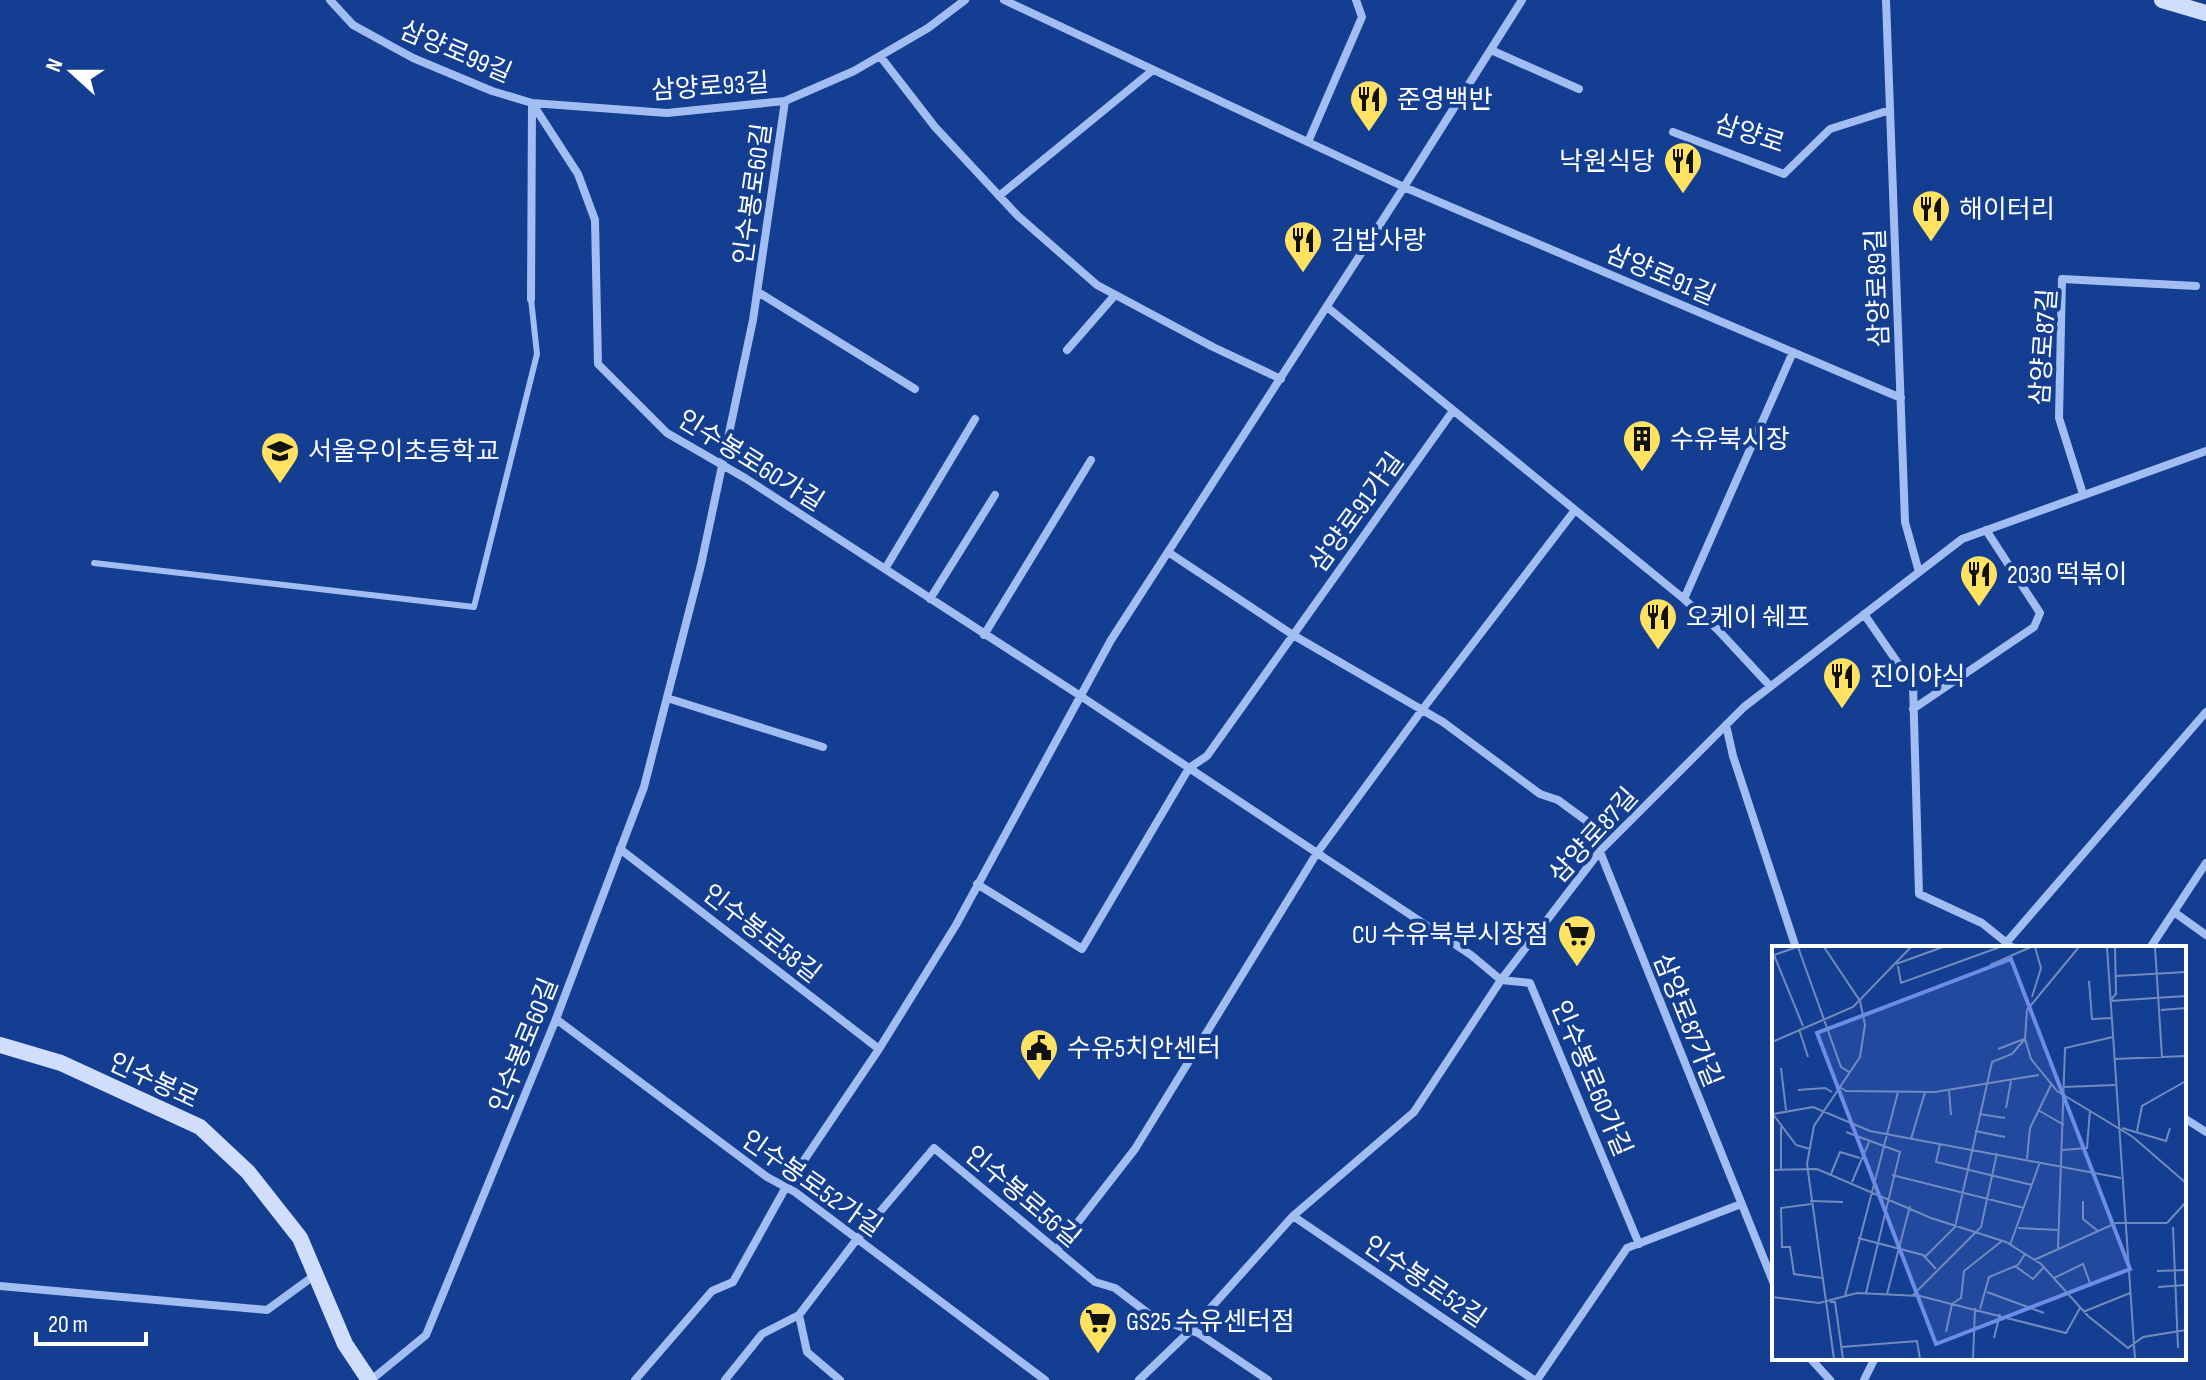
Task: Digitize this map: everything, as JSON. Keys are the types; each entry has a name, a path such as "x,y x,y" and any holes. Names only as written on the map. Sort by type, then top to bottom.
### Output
{"main road":[{"path":"2162,0 2206,13"},
{"name":"인수봉로","path":"0,1045 61,1063 200,1127 257,1183 300,1238 345,1344 370,1380"}],"street":[{"name":"삼양로99길","path":"330,0 353,25 413,58 492,91 532,103"},
{"name":"삼양로93길","path":"532,103 667,113 785,101 854,71 928,28 965,0"},
{"path":"1004,0 1404,187"},
{"path":"1308,142 1362,17 1356,0"},
{"path":"635,1380 712,1291 733,1282 786,1187 879,1049 956,925 1111,640 1522,0"},
{"name":"삼양로89길","path":"1886,0 1905,522 1919,572"},
{"path":"1491,50 1579,89"},
{"path":"880,56 935,127 999,196 1097,285 1213,347 1281,379"},
{"path":"999,196 1153,70"},
{"name":"인수봉로60길","path":"370,1380 426,1335 556,1019 644,787 701,565 758,292 785,101"},
{"path":"531,299 532,103"},
{"name":"인수봉로60가길","path":"532,103 578,174 595,220 598,364 667,433 745,478 1079,695 1471,955 1501,980 1530,983 1639,1244"},
{"name":"삼양로","path":"1673,132 1784,174 1830,129 1890,110"},
{"name":"삼양로91길","path":"1404,187 1901,398"},
{"name":"삼양로87길","path":"2083,494 2059,418 2062,279 2196,286"},
{"name":"인수봉로60길","path":"758,292 915,389"},
{"path":"1067,350 1115,295"},
{"path":"1327,307 1684,599 1770,686"},
{"path":"1684,599 1793,352"},
{"name":"삼양로91가길","path":"1293,635 1452,412"},
{"path":"885,569 975,419"},
{"name":"삼양로87길","path":"1501,980 1600,851 1726,725 1770,686 1962,539 2206,451"},
{"path":"984,635 1091,460"},
{"path":"930,599 995,495"},
{"path":"1057,1249 1135,1149 1317,853 1575,510"},
{"path":"1913,709 2034,627 2040,613 1986,530"},
{"path":"1168,552 1293,635 1443,722 1540,794 1558,800 1588,822 1600,851"},
{"path":"1864,614 1913,685 1919,894 1982,923 2010,945 2206,712"},
{"path":"977,884 1082,949 1189,768 1207,756 1293,635"},
{"path":"667,698 823,747"},
{"path":"1726,725 1733,756 1795,946"},
{"name":"인수봉로58길","path":"620,849 879,1049"},
{"name":"삼양로87가길","path":"1600,851 1772,1279"},
{"path":"2151,946 2206,863"},
{"path":"2174,912 2206,935"},
{"path":"1139,1380 1190,1331 1293,1216 1414,1112 1501,980"},
{"name":"인수봉로52가길","path":"556,1019 1045,1380"},
{"path":"2186,1119 2206,1132"},
{"name":"인수봉로56길","path":"725,1380 762,1334 799,1315 857,1239 934,1148 1095,1282 1115,1288 1153,1317 1198,1333 1268,1380"},
{"path":"1536,1380 1627,1248 1741,1204"},
{"name":"인수봉로52길","path":"1293,1216 1536,1380"},
{"path":"0,1286 267,1310 316,1275"},
{"path":"799,1315 807,1352 840,1380"},
{"path":"1812,1360 1830,1380"},
{"path":"1864,1380 1874,1360"}],"lane":[{"path":"94,563 474,607 537,354 531,299"}],"place":[{"name":"준영백반","path":"1369,133"},
{"name":"낙원식당","path":"1683,195"},
{"name":"해이터리","path":"1931,243"},
{"name":"김밥사랑","path":"1303,274"},
{"name":"수유북시장","path":"1642,473"},
{"name":"서울우이초등학교","path":"280,485"},
{"name":"2030 떡볶이","path":"1979,608"},
{"name":"오케이 쉐프","path":"1658,651"},
{"name":"진이야식","path":"1842,710"},
{"name":"CU 수유북부시장점","path":"1577,968"},
{"name":"수유5치안센터","path":"1039,1082"},
{"name":"GS25 수유센터점","path":"1098,1355"}]}
